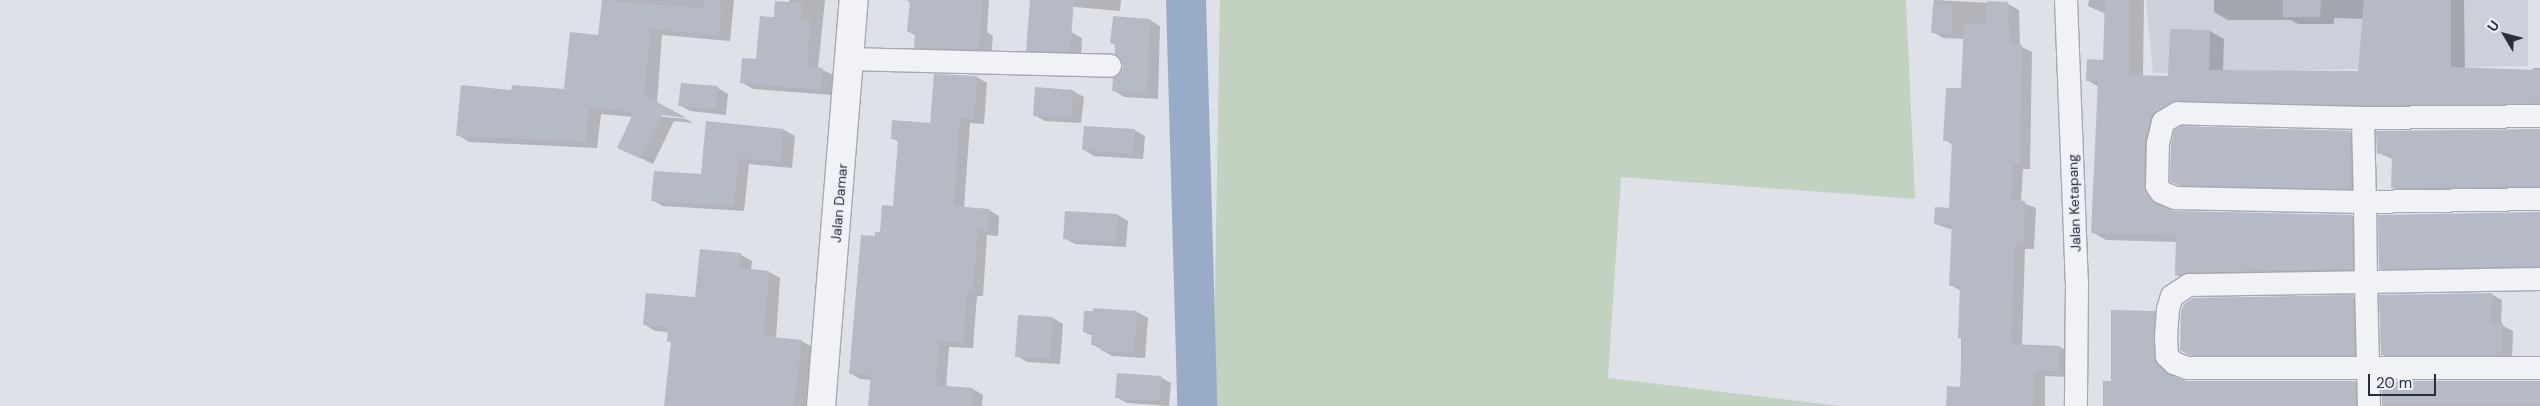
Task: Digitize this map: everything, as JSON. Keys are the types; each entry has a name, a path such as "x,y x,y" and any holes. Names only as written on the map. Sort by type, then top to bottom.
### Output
{"street":[{"name":"Jalan Damar","path":"821,406 854,0"},
{"name":"Jalan Ketapang","path":"2066,0 2077,282 2076,406"},
{"path":"850,60 1110,66"},
{"path":"2540,116 2363,118 2178,113 2168,116 2159,130 2156,171 2161,192 2175,198 2365,202 2540,199"},
{"path":"2363,118 2369,406"},
{"path":"2540,279 2189,285 2172,296 2168,309 2166,338 2167,356 2174,363 2187,368 2368,370 2540,368"}],"shaded area":[{"path":"2146,0 2528,0 2528,66 2153,73"}],"green space":[{"path":"1220,0 1906,0 1915,199 1621,177 1608,378 1841,406 1213,406"}],"building":[{"path":"602,0 703,8 704,0 721,0 719,36 651,29 644,95 687,118 662,115 641,159 617,148 634,112 589,108 586,142 456,136 461,85 511,90 512,85 564,89 570,32 598,35"},
{"path":"910,0 983,0 979,49 914,48 915,32 907,32"},
{"path":"1030,0 1074,0 1070,52 1026,51"},
{"path":"2105,0 2129,0 2129,75 2168,76 2170,29 2210,30 2209,70 2358,71 2364,0 2451,0 2451,67 2540,70 2540,103 2363,105 2171,102 2152,115 2145,140 2144,186 2155,204 2175,211 2352,215 2353,269 2189,272 2175,276 2176,235 2091,233 2098,81 2086,81 2087,59 2103,60"},
{"path":"2283,0 2321,0 2320,17 2283,17"},
{"path":"775,1 802,3 801,20 811,21 807,66 823,68 821,90 740,83 742,58 756,59 760,16 774,17"},
{"path":"1987,1 2008,2 2010,44 2022,45 2020,164 2013,164 2011,200 2025,201 2023,244 2015,244 2011,344 2060,346 2059,372 2035,370 2033,406 1946,406 1947,386 1960,387 1962,338 1958,338 1960,286 1949,286 1952,225 1934,224 1935,207 1949,208 1952,141 1943,141 1946,88 1961,88 1964,23 1985,23"},
{"path":"1933,4 1952,5 1951,34 1931,33"},
{"path":"1113,16 1150,19 1147,94 1112,91 1113,78 1121,73 1123,66 1115,54 1115,44 1110,43"},
{"path":"934,74 977,76 974,119 960,118 954,206 990,209 988,231 978,230 973,291 967,291 963,343 939,342 936,385 973,388 972,406 868,406 871,375 849,374 861,235 875,236 875,232 880,232 882,205 893,206 898,140 891,139 892,120 930,123"},
{"path":"681,83 718,86 716,109 678,106"},
{"path":"1035,87 1073,90 1071,118 1033,116"},
{"path":"706,121 784,129 781,162 739,158 734,206 651,201 654,171 701,174"},
{"path":"1084,126 1135,129 1133,154 1082,150"},
{"path":"2181,126 2350,131 2351,189 2178,185 2170,182 2171,145 2174,130"},
{"path":"2540,129 2540,186 2391,188 2392,154 2377,154 2376,131"},
{"path":"1065,211 1118,214 1116,242 1063,239"},
{"path":"2540,212 2540,266 2379,269 2378,215"},
{"path":"700,249 741,253 740,268 769,271 764,336 802,340 794,406 664,406 671,342 667,342 668,327 643,325 646,293 695,297"},
{"path":"2492,293 2491,323 2503,323 2502,355 2381,355 2379,295"},
{"path":"2353,295 2355,355 2189,355 2180,350 2181,311 2184,304 2193,298"},
{"path":"1093,308 1137,311 1134,353 1101,351 1101,345 1091,345 1092,333 1083,332 1084,311 1093,311"},
{"path":"2111,310 2155,311 2154,357 2158,365 2169,375 2187,381 2355,381 2356,406 2103,406 2103,381 2111,381"},
{"path":"1018,315 1053,317 1050,359 1015,357"},
{"path":"1117,373 1161,376 1159,401 1115,398"},
{"path":"2382,381 2540,381 2540,404 2382,404"}],"waterway":[{"path":"1186,0 1197,406"}]}
